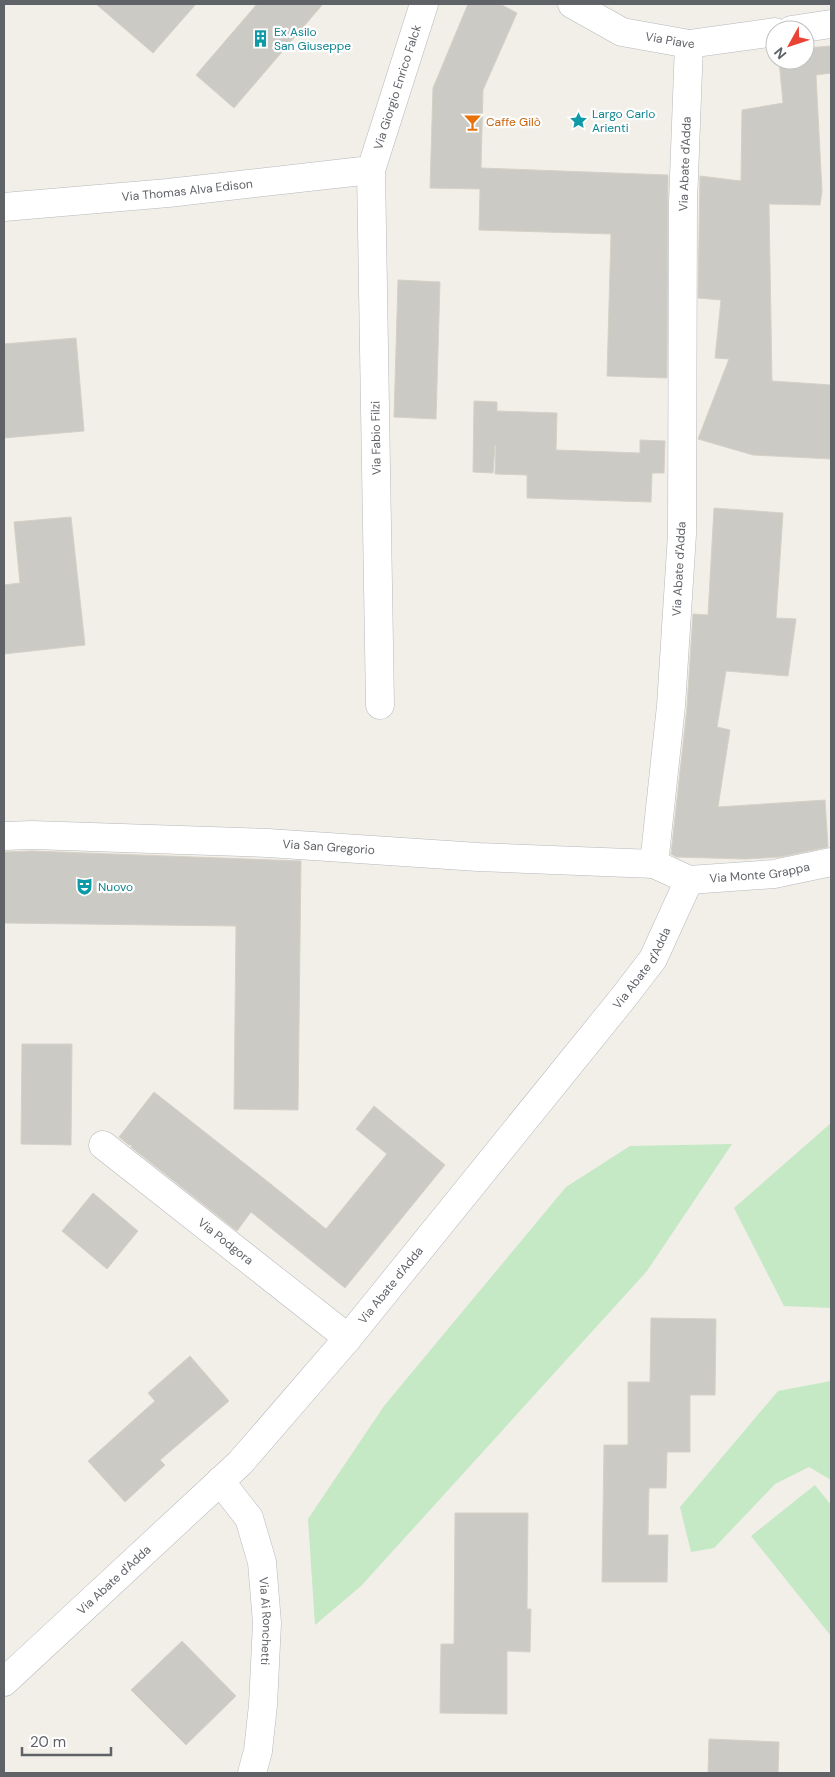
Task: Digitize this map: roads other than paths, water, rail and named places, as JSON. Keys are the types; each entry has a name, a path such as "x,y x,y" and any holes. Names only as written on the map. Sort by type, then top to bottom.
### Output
{"street":[{"name":"Via Giorgio Enrico Falck","path":"371,170 424,4"},
{"name":"Via Piave","path":"572,4 622,32 688,44 765,33"},
{"path":"815,26 831,24"},
{"name":"Via Abate d'Adda","path":"654,864 671,706 682,534 683,203 688,44"},
{"name":"Via Thomas Alva Edison","path":"4,207 168,193 371,170"},
{"name":"Via Fabio Filzi","path":"371,170 380,705"},
{"name":"Via San Gregorio","path":"4,836 32,835 268,843 478,857 654,864"},
{"name":"Via Monte Grappa","path":"689,880 774,874 831,862"},
{"path":"654,864 689,880"},
{"name":"Via Abate d'Adda","path":"4,1682 240,1463 348,1338 653,959 689,880"},
{"name":"Via Podgora","path":"103,1145 348,1338"},
{"name":"Via Ai Ronchetti","path":"220,1481 250,1518 262,1562 266,1632 263,1705 258,1751 252,1773"}],"place":[{"name":"Ex Asilo San Giuseppe","path":"260,39"},
{"name":"Largo Carlo Arienti","path":"578,121"},
{"name":"Caffe Gilò","path":"472,122"},
{"name":"Nuovo","path":"84,887"}]}
